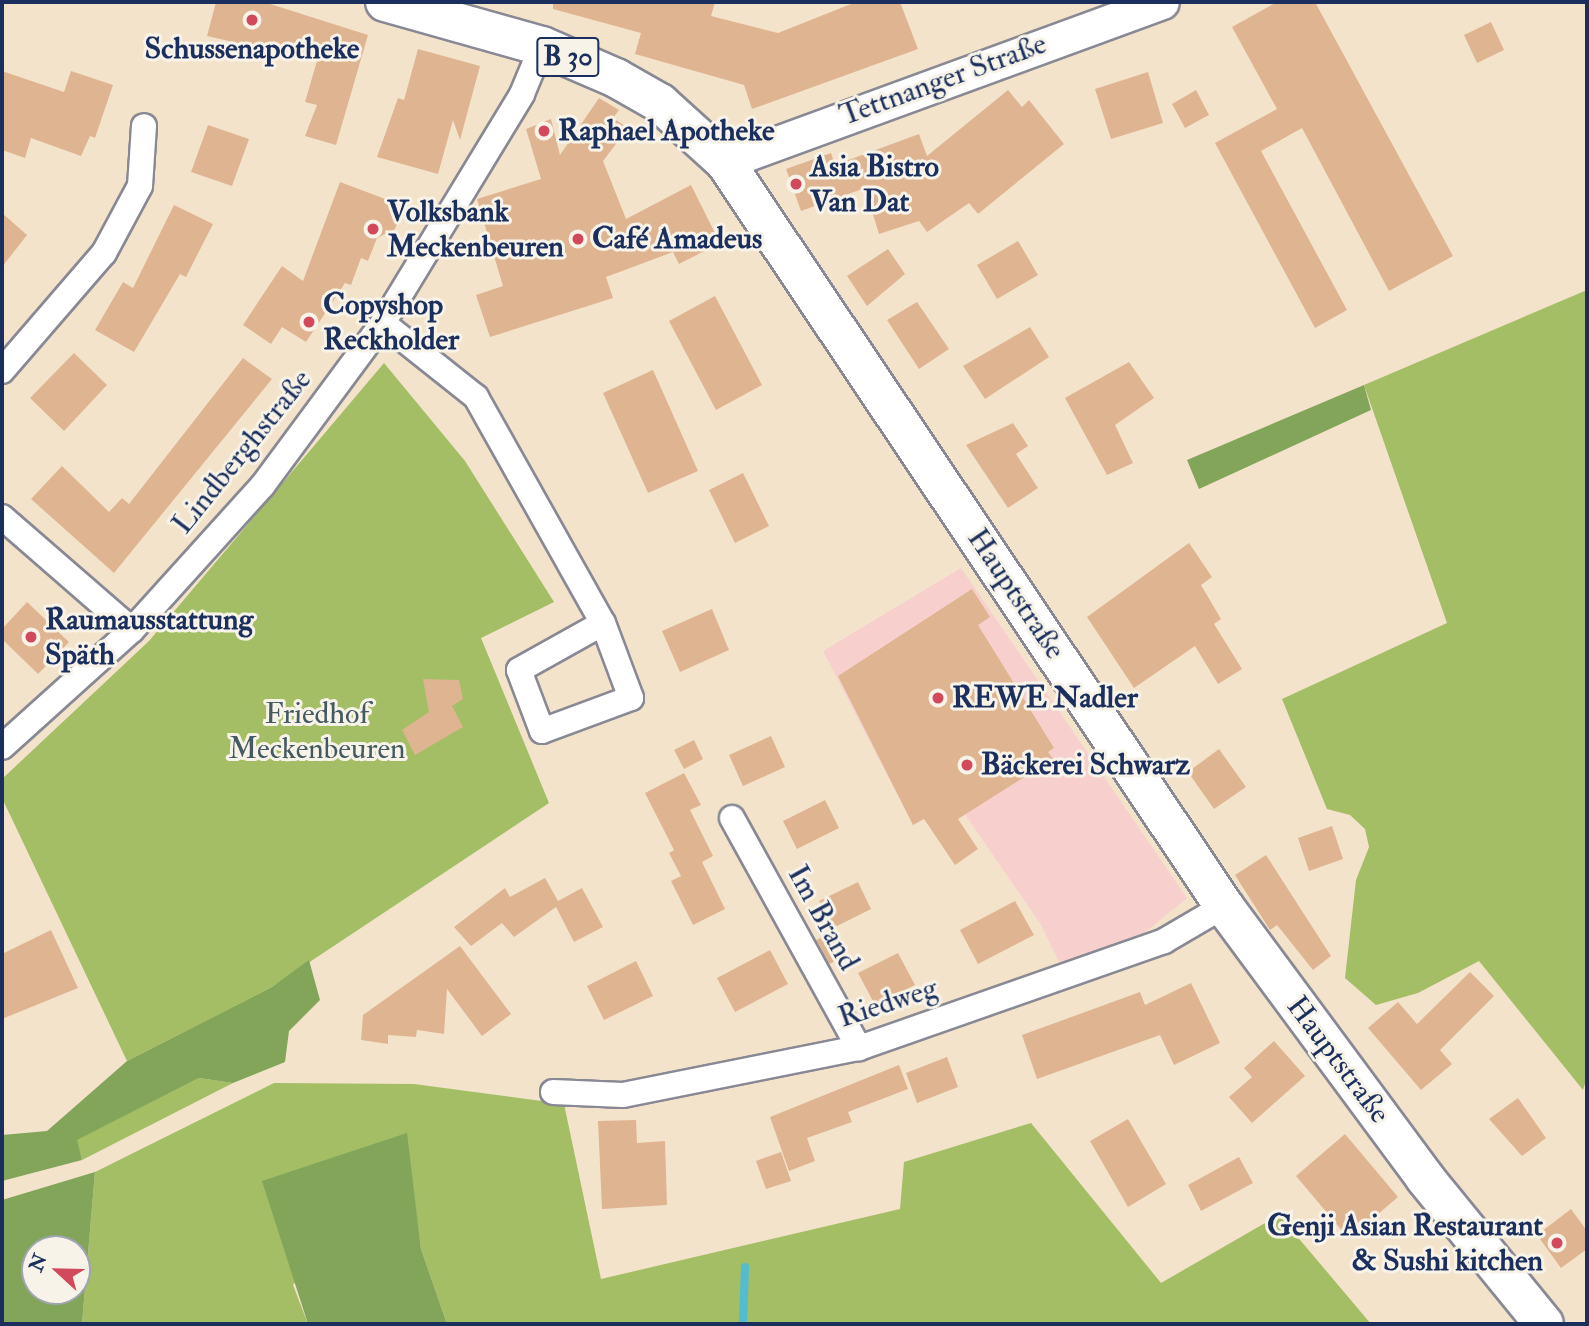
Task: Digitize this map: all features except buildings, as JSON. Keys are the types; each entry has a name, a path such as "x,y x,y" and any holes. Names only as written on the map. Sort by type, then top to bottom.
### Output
{"main road":[{"name":"Hauptstraße","path":"386,2 542,46 660,103 725,162 1224,906 1425,1178 1544,1324"},
{"name":"Tettnanger Straße","path":"725,162 1162,2"}],"street":[{"name":"Lindberghstraße","path":"2,747 132,630 263,485 383,323 522,93 542,46"},
{"path":"2,370 104,253 140,186 144,126"},
{"path":"383,323 476,397 603,623 631,698 542,731 519,670 603,623"},
{"path":"2,517 132,630"},
{"name":"Im Brand","path":"732,818 859,1048"},
{"name":"Riedweg","path":"554,1092 623,1095 859,1048 1164,941 1224,906"}],"shaded area":[{"path":"961,568 1187,898 1143,934 1060,964 1041,925 962,810 954,803 913,825 823,651"}],"green space":[{"path":"1587,290 1587,1077 1583,1090 1479,961 1418,993 1376,1005 1345,978 1356,880 1369,847 1365,829 1350,815 1327,809 1282,699 1447,623 1364,385"},
{"name":"Friedhof Meckenbeuren","path":"384,363 465,461 554,602 481,638 549,803 272,987 127,1061 2,798 2,779 149,641"},
{"path":"1364,385 1371,410 1199,489 1187,460"},
{"path":"309,960 320,1000 289,1031 285,1062 233,1083 199,1078 77,1140 82,1160 2,1181 2,1135 47,1131 127,1061 272,987"},
{"path":"199,1078 233,1083 82,1160 76,1140"},
{"path":"274,1083 414,1084 564,1104 601,1279 900,1209 904,1162 1031,1123 1161,1283 1279,1215 1371,1324 447,1324 421,1249 406,1134 293,1285 308,1324 82,1324 84,1305 91,1305 90,1235 95,1172"},
{"path":"407,1133 421,1249 447,1324 308,1324 262,1181"},
{"path":"95,1172 90,1235 21,1235 21,1305 84,1305 82,1324 2,1324 2,1200"}],"waterway":[{"path":"743,1324 745,1267"}],"place":[{"name":"Schussenapotheke","path":"252,20"},
{"name":"Raphael Apotheke","path":"544,131"},
{"name":"Asia Bistro Van Dat","path":"796,184"},
{"name":"Volksbank Meckenbeuren","path":"373,229"},
{"name":"Café Amadeus","path":"578,239"},
{"name":"Copyshop Reckholder","path":"309,322"},
{"name":"Raumausstattung Späth","path":"31,637"},
{"name":"REWE Nadler","path":"938,698"},
{"name":"Bäckerei Schwarz","path":"967,765"},
{"name":"Genji Asian Restaurant & Sushi kitchen","path":"1557,1243"}]}
